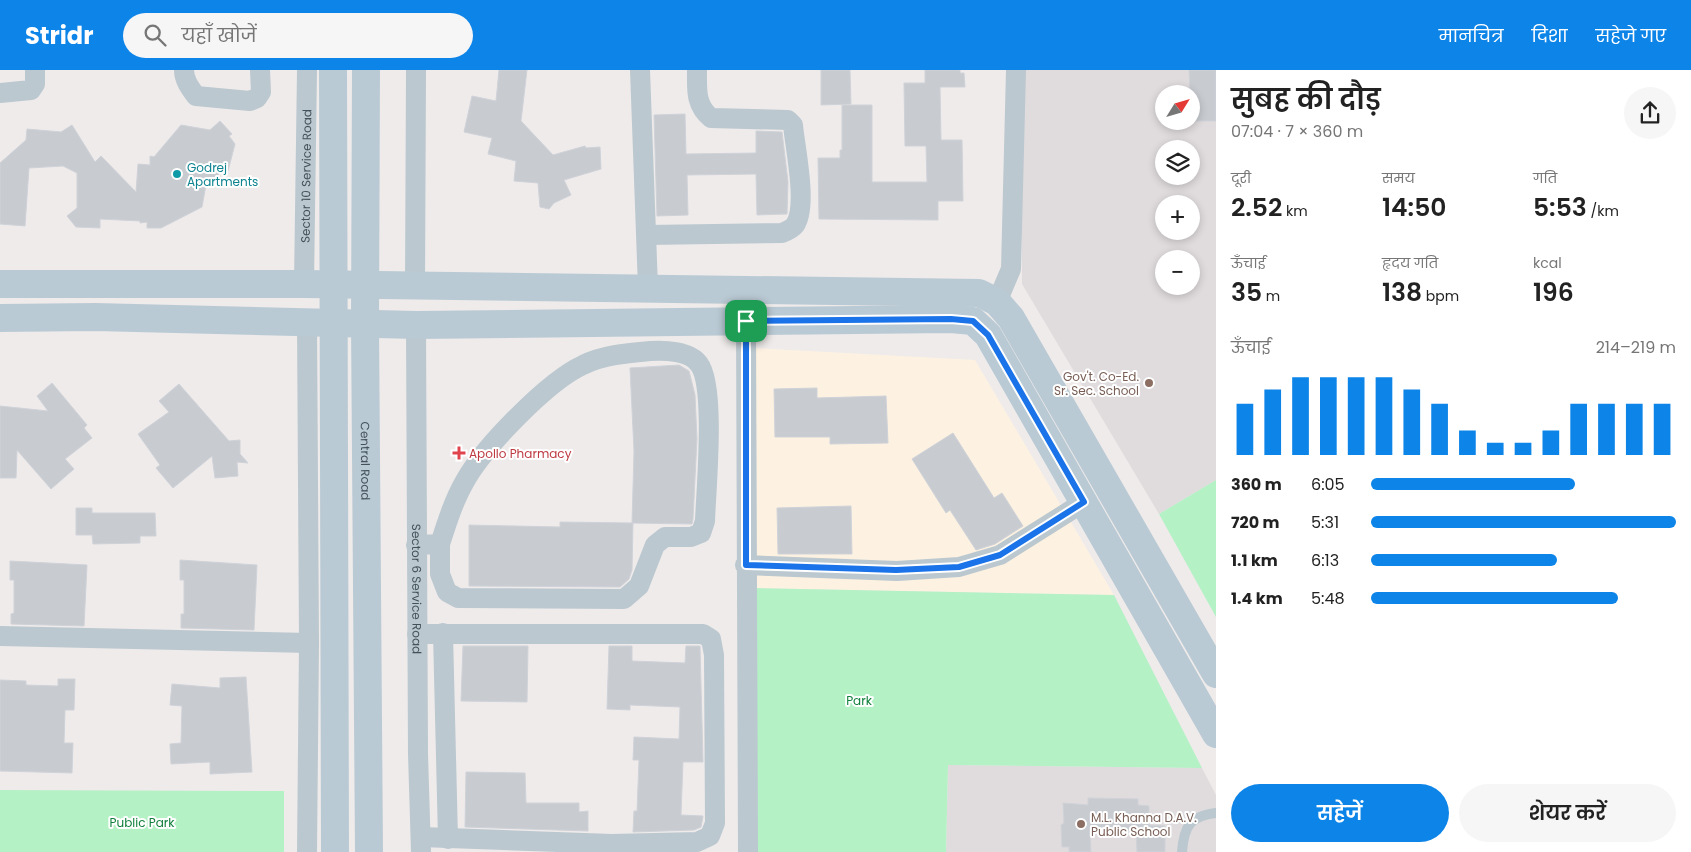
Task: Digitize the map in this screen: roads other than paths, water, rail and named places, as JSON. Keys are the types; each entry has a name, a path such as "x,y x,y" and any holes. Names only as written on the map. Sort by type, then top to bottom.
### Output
{"street":[{"path":"0,92 31,90 35,84 35,70"},
{"path":"184,70 189,88 196,96 250,101 257,98 261,92 260,70"},
{"name":"Sector 10 Service Road","path":"304,284 307,70"},
{"path":"307,852 309,643 320,322 332,284 333,70"},
{"name":"Central Road","path":"366,70 365,323 369,852"},
{"path":"415,286 416,70"},
{"path":"640,70 648,288"},
{"path":"646,235 782,233 796,224 799,215 801,202 793,125 788,120 711,118 704,112 698,100 697,70"},
{"path":"997,302 1011,269 1016,70"},
{"path":"0,284 365,284 950,291 979,293 997,302 1011,318 1216,674"},
{"path":"0,318 95,317 416,325 951,319 973,321 988,335 1216,734"},
{"path":"746,321 748,852"},
{"path":"320,322 335,852"},
{"name":"Sector 6 Service Road","path":"416,325 416,545 421,844"},
{"path":"661,350 693,356 701,365 709,399 702,533 691,537 665,537 655,545 639,586 624,599 458,598 447,592 440,574 440,544 466,479 514,420 562,378 584,364 628,353 661,350"},
{"path":"746,565 896,570 959,567 1000,555 1084,502"},
{"path":"416,545 440,544"},
{"path":"443,633 448,839"},
{"path":"417,634 703,634 711,639 714,655 715,823 710,836 697,842 612,844 448,839 421,844"},
{"path":"0,636 309,643"}],"lane":[{"path":"1182,852 1183,840 1189,825 1199,815 1216,813"}],"place":[{"name":"Godrej Apartments","path":"177,174"},
{"name":"Gov't. Co-Ed. Sr. Sec. School","path":"1149,383"},
{"name":"Apollo Pharmacy","path":"459,453"},
{"name":"M.L. Khanna D.A.V. Public School","path":"1081,824"}],"park label":[{"name":"Park","path":"859,700"},
{"name":"Public Park","path":"142,822"}]}
